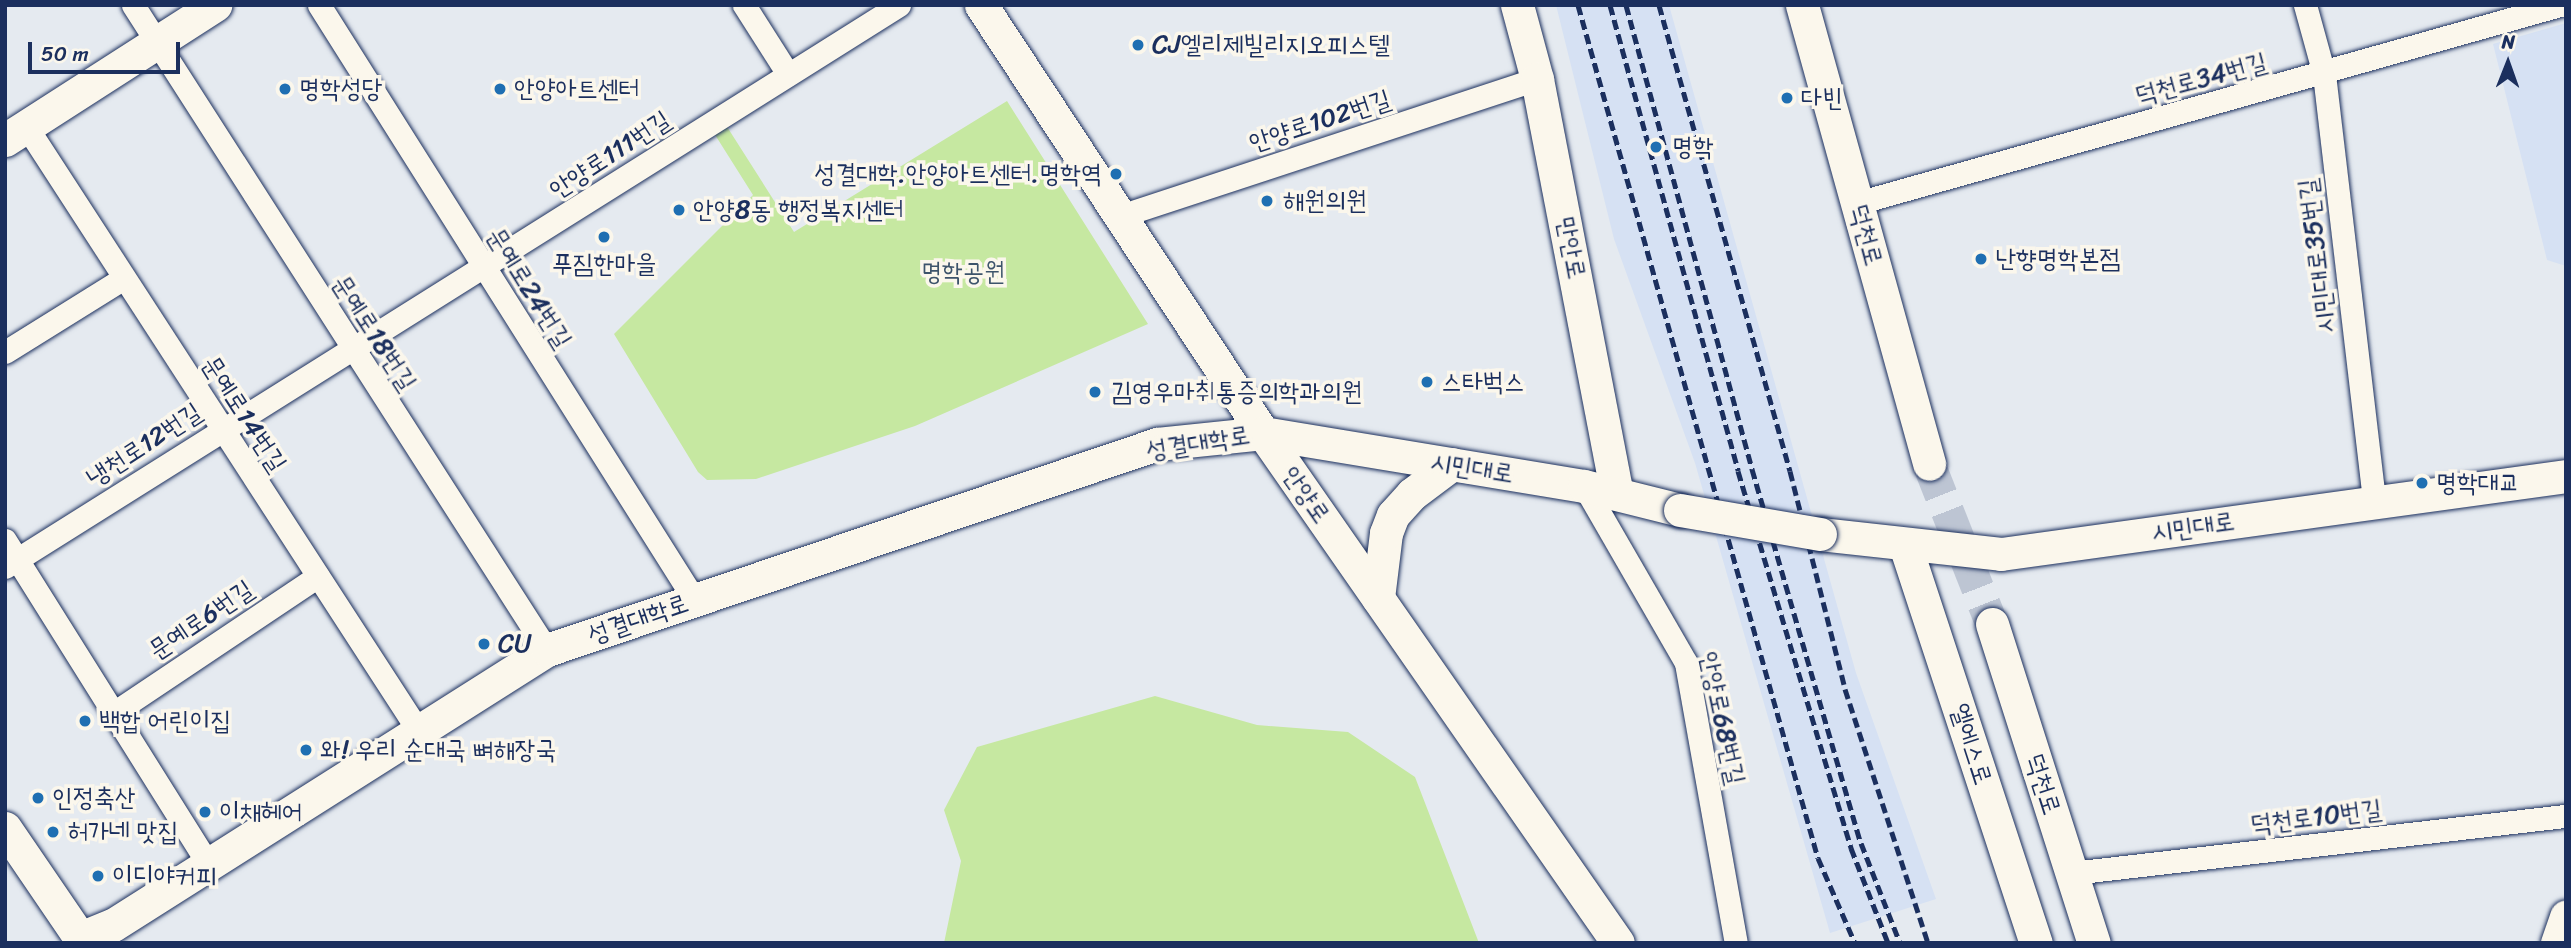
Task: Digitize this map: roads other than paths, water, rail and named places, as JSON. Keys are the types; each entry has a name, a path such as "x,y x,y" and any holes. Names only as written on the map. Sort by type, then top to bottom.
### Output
{"street":[{"name":"문예로18번길","path":"133,5 349,348 547,650"},
{"path":"16,133 215,5"},
{"name":"문예로24번길","path":"319,5 694,599"},
{"path":"744,5 788,74"},
{"name":"안양로111번길","path":"349,348 484,270 899,5"},
{"name":"안양로","path":"981,5 1263,433 1618,943"},
{"name":"만안로","path":"1517,5 1537,79 1617,493"},
{"name":"덕천로","path":"1802,5 1929,464"},
{"name":"시민대로35번길","path":"2305,5 2323,74 2374,502"},
{"name":"덕천로34번길","path":"1857,203 2323,74 2560,5"},
{"name":"안양로102번길","path":"1120,216 1537,79"},
{"name":"문예로14번길","path":"16,133 124,278 220,430 418,730"},
{"path":"5,352 124,278"},
{"name":"냉천로12번길","path":"9,556 220,430 349,348"},
{"name":"시민대로","path":"1263,433 1584,486 1680,510 1820,534 2001,554 2566,476"},
{"name":"성결대학로","path":"77,941 113,925 547,650 1157,444 1263,433"},
{"path":"1378,598 1386,533 1393,515 1412,494 1452,464"},
{"name":"안양로68번길","path":"1584,486 1686,663 1736,943"},
{"name":"엘에스로","path":"1905,545 2036,943"},
{"path":"9,556 115,712 208,863"},
{"name":"문예로6번길","path":"115,712 318,576"},
{"name":"덕천로","path":"1992,624 2094,943"},
{"name":"덕천로10번길","path":"2072,873 2566,816"},
{"path":"5,828 77,941"},
{"path":"2557,943 2566,917"}],"tunnel":[{"path":"1929,464 1992,624"}],"railway":[{"path":"1578,5 1818,858 1855,943"},
{"path":"1610,5 1738,471 1851,848 1888,943"},
{"path":"1626,5 1752,469 1861,843 1900,943"},
{"path":"1659,5 1790,471 1845,689 1928,943"}],"place":[{"name":"CJ엘리제빌리지오피스텔","path":"1138,45"},
{"name":"명학성당","path":"285,89"},
{"name":"안양아트센터","path":"500,89"},
{"name":"다빈","path":"1787,98"},
{"name":"명학","path":"1656,147"},
{"name":"성결대학.안양아트센터.명학역","path":"1116,174"},
{"name":"해원의원","path":"1267,201"},
{"name":"안양8동 행정복지센터","path":"679,210"},
{"name":"푸짐한마을","path":"604,237"},
{"name":"난향명학본점","path":"1981,259"},
{"name":"스타벅스","path":"1427,382"},
{"name":"김영우마취통증의학과의원","path":"1095,392"},
{"name":"명학대교","path":"2422,483"},
{"name":"CU","path":"484,644"},
{"name":"백합 어린이집","path":"85,721"},
{"name":"와! 우리 순대국 뼈해장국","path":"306,750"},
{"name":"인정축산","path":"38,798"},
{"name":"이채헤어","path":"205,812"},
{"name":"허가네 맛집","path":"53,832"},
{"name":"이디야커피","path":"98,876"}],"park label":[{"name":"명학공원","path":"963,272"}]}
